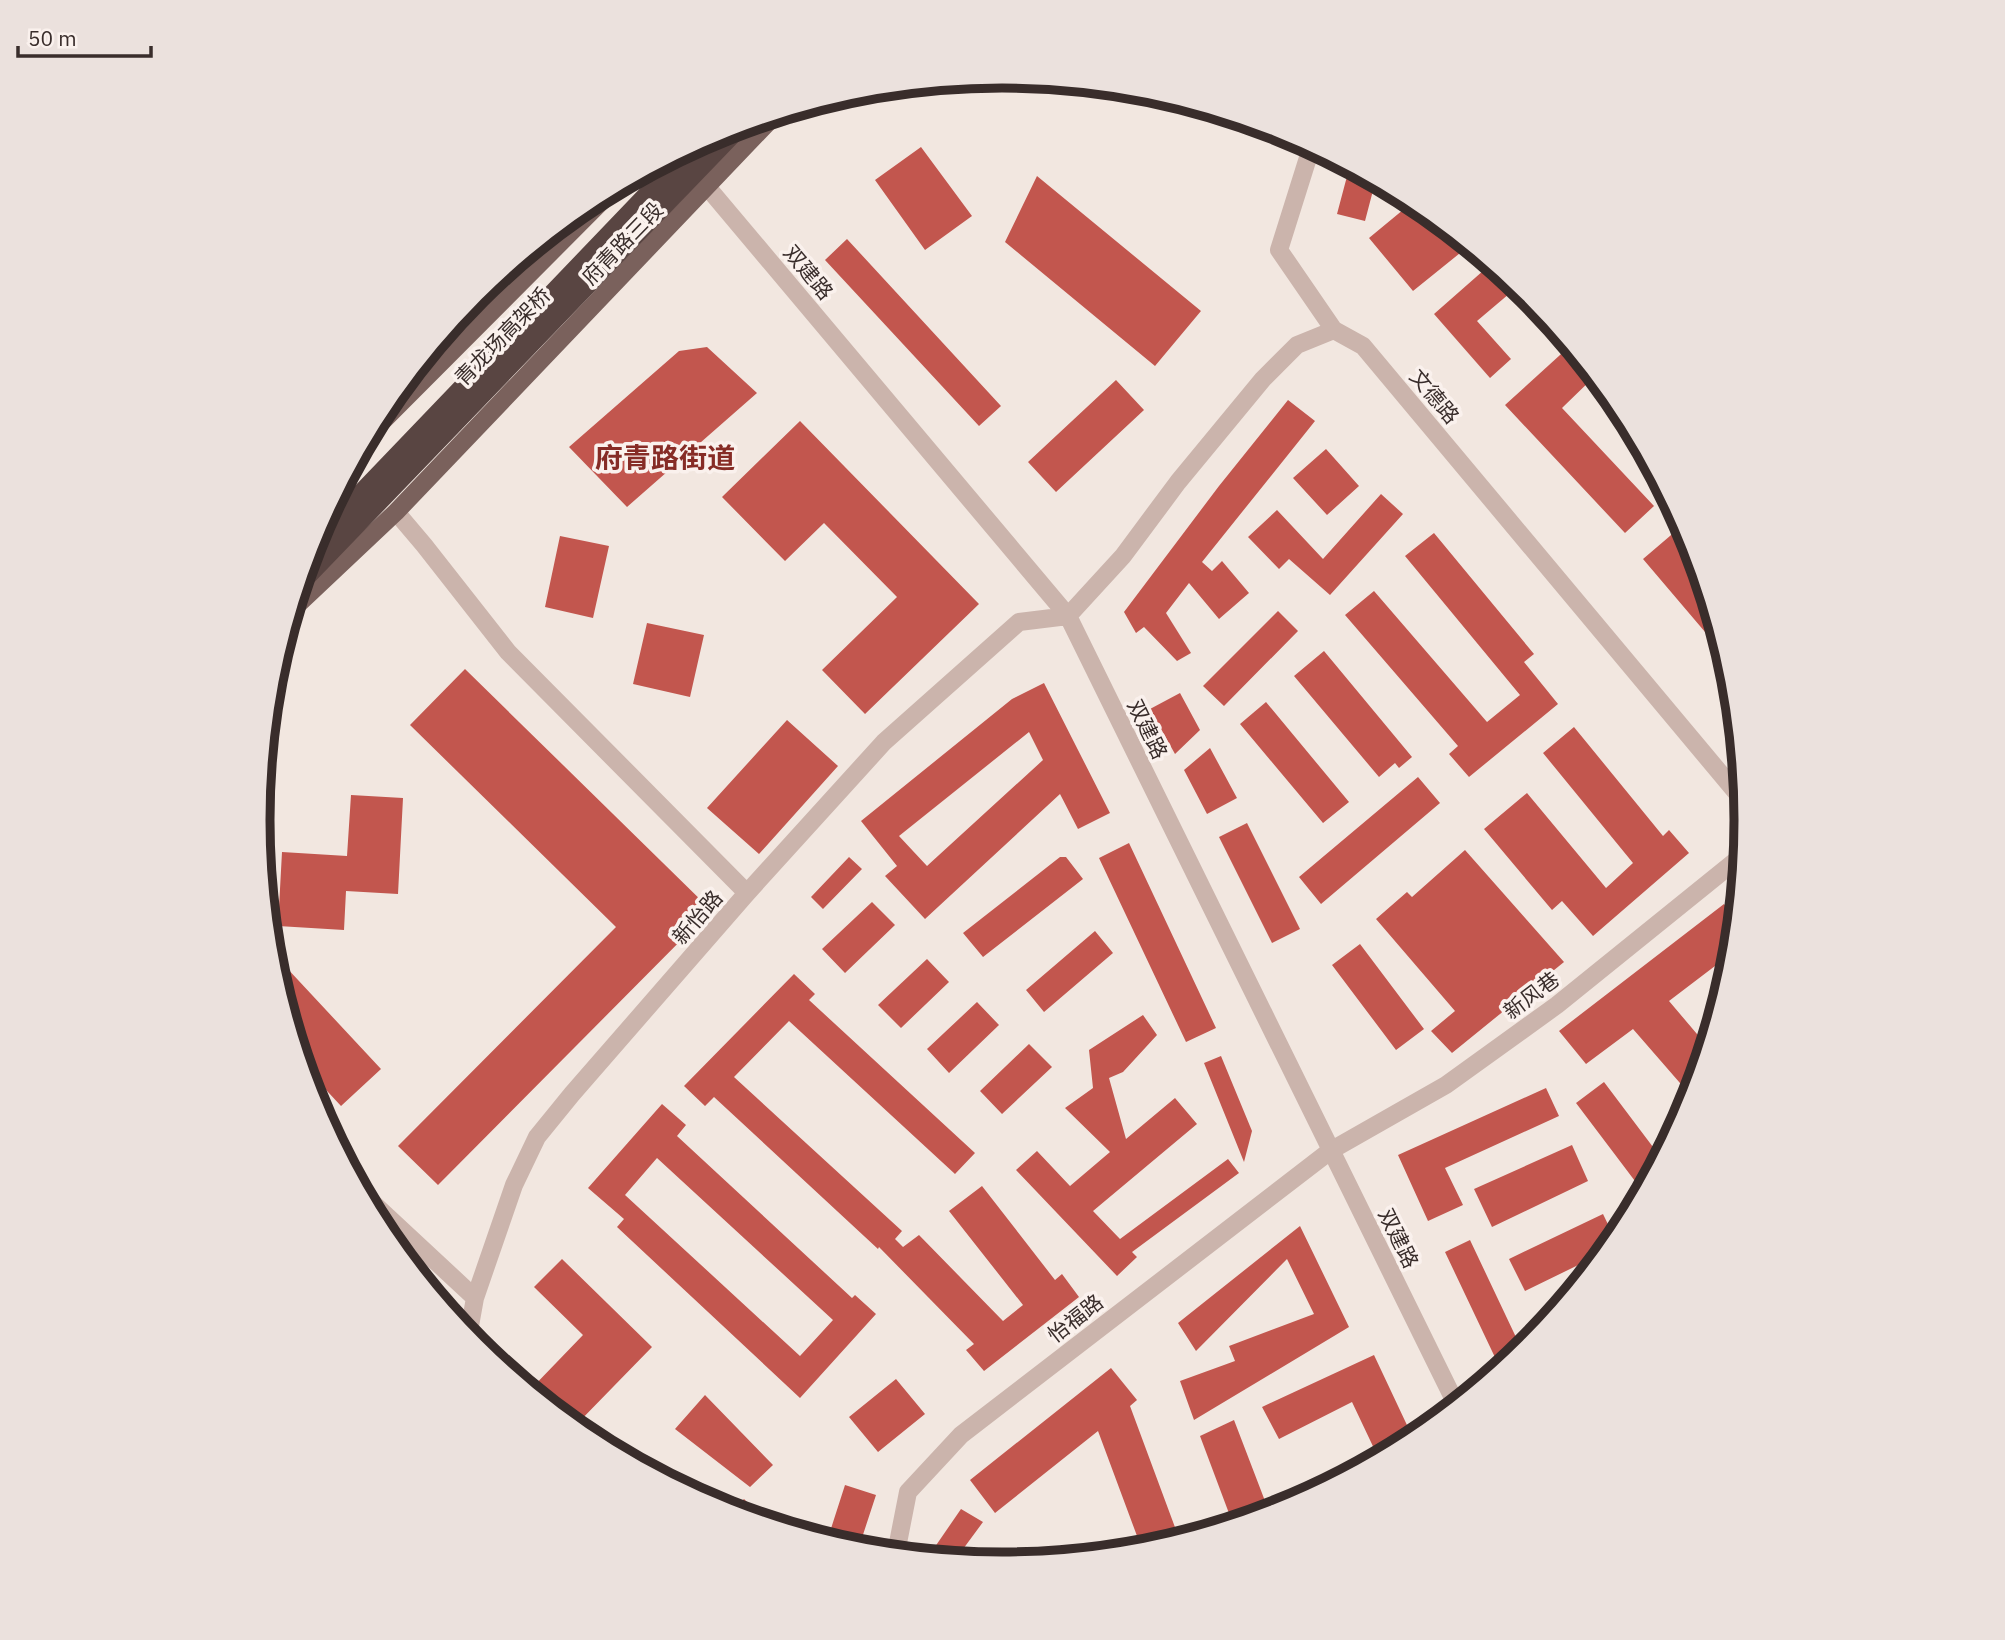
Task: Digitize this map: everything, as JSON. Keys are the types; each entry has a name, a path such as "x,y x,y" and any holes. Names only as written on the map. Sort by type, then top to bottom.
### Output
{"highway":[{"name":"青龙场高架桥","path":"317,563 723,143"},
{"name":"青龙场高架桥","path":"333,524 679,163"}],"main road":[{"name":"府青路三段","path":"305,599 396,512 763,127"},
{"name":"府青路三段","path":"398,405 582,221"}],"street":[{"path":"1068,616 1123,556 1178,482 1263,379 1297,345 1334,330 1279,250 1309,155"},
{"name":"双建路","path":"682,162 708,186 1068,616 1453,1397"},
{"name":"文德路","path":"1334,330 1363,346 1734,789"},
{"path":"396,512 508,652 747,893"},
{"name":"新怡路","path":"471,1323 475,1298 514,1185 537,1137 572,1094 747,893 884,742 1019,622 1068,616"},
{"name":"新风巷","path":"1331,1151 1446,1085 1557,1005 1733,863"},
{"name":"怡福路","path":"898,1544 908,1492 961,1435 1331,1151"},
{"path":"386,1215 475,1298"}],"building":[{"path":"921,147 972,216 925,250 875,180"},
{"path":"1347,174 1373,189 1365,221 1337,214"},
{"path":"1037,176 1201,311 1155,366 1005,242"},
{"path":"1405,208 1463,251 1413,291 1369,238"},
{"path":"847,239 1001,406 979,426 825,260"},
{"path":"1485,269 1510,293 1477,321 1511,359 1490,378 1434,314"},
{"path":"707,347 757,393 627,507 569,447 679,351"},
{"path":"1565,351 1589,381 1562,408 1654,506 1625,533 1505,405"},
{"path":"1116,380 1144,410 1056,492 1028,462"},
{"path":"1288,400 1315,421 1202,562 1212,571 1222,561 1249,593 1219,619 1189,583 1166,613 1191,653 1177,661 1144,627 1136,633 1124,612"},
{"path":"800,421 979,604 865,714 822,670 897,597 824,523 785,561 722,497"},
{"path":"1326,449 1359,486 1327,515 1293,478"},
{"path":"1381,494 1403,514 1330,595 1289,559 1279,569 1248,537 1277,510 1323,559"},
{"path":"1675,532 1696,585 1713,641 1643,559"},
{"path":"1434,533 1534,654 1524,662 1558,704 1469,777 1449,754 1458,746 1345,615 1374,591 1487,722 1520,695 1405,556"},
{"path":"560,536 609,546 593,618 545,607"},
{"path":"1278,611 1298,631 1224,706 1203,686"},
{"path":"647,623 704,635 690,697 633,684"},
{"path":"1324,651 1412,757 1399,768 1395,763 1379,777 1294,676"},
{"path":"465,669 711,910 438,1185 398,1146 616,927 410,725"},
{"path":"1044,683 1110,813 1078,829 1060,794 925,919 885,876 897,866 861,821 1012,699","holes":["1029,732 1043,760 927,866 899,836"]},
{"path":"1180,693 1200,730 1175,754 1150,709"},
{"path":"1266,702 1349,802 1323,823 1240,724"},
{"path":"787,720 838,766 759,854 707,808"},
{"path":"1574,727 1663,836 1669,830 1689,853 1593,936 1562,901 1552,910 1484,829 1527,793 1606,888 1633,863 1543,753"},
{"path":"1210,748 1237,798 1207,814 1184,770"},
{"path":"1418,777 1440,803 1321,904 1299,877"},
{"path":"351,795 403,798 398,894 346,891 344,930 278,926 282,852 347,856"},
{"path":"1247,823 1300,929 1272,943 1219,837"},
{"path":"1129,843 1216,1028 1186,1042 1099,858"},
{"path":"1465,850 1564,962 1452,1053 1431,1031 1455,1011 1376,919 1407,892 1412,897"},
{"path":"849,857 862,869 823,909 811,897"},
{"path":"1060,857 1066,857 1083,879 983,957 963,933"},
{"path":"872,902 895,925 845,973 822,949"},
{"path":"1724,904 1729,911 1719,971 1715,966 1669,1001 1701,1039 1684,1087 1633,1029 1586,1064 1559,1031"},
{"path":"1095,931 1113,953 1044,1012 1026,990"},
{"path":"1360,944 1424,1029 1396,1050 1332,965"},
{"path":"927,959 949,982 901,1028 878,1005"},
{"path":"285,966 381,1069 341,1106 320,1083 295,1010"},
{"path":"794,974 815,994 809,1000 975,1153 955,1174 789,1021 734,1077 902,1231 895,1239 903,1247 919,1235 1003,1321 1023,1305 949,1211 982,1186 1055,1280 1062,1274 1079,1297 984,1371 966,1350 974,1344 879,1247 878,1249 714,1097 705,1106 684,1086"},
{"path":"977,1002 999,1025 949,1073 927,1049"},
{"path":"1143,1015 1157,1035 1123,1072 1109,1078 1126,1139 1175,1098 1197,1124 1093,1211 1120,1239 1228,1159 1239,1173 1132,1252 1137,1257 1117,1276 1016,1170 1037,1151 1070,1186 1110,1152 1065,1108 1093,1088 1089,1050"},
{"path":"1029,1044 1052,1067 1002,1114 980,1091"},
{"path":"1221,1056 1252,1131 1244,1162 1204,1063"},
{"path":"1604,1082 1656,1150 1638,1185 1576,1103"},
{"path":"1546,1088 1559,1116 1445,1168 1463,1205 1428,1221 1398,1155"},
{"path":"662,1104 686,1125 677,1136 852,1298 855,1295 876,1314 800,1398 617,1227 624,1219 588,1188","holes":["657,1158 833,1320 800,1356 625,1195"]},
{"path":"1572,1145 1588,1181 1492,1227 1474,1189"},
{"path":"1603,1214 1610,1229 1588,1260 1525,1291 1509,1259"},
{"path":"1300,1226 1349,1327 1194,1420 1180,1381 1235,1361 1229,1346 1314,1314 1287,1259 1196,1351 1178,1323"},
{"path":"1470,1240 1517,1340 1496,1360 1445,1252"},
{"path":"562,1259 652,1347 582,1419 536,1384 583,1335 534,1287"},
{"path":"1374,1355 1409,1429 1375,1450 1352,1402 1279,1439 1262,1407"},
{"path":"1111,1368 1137,1400 1130,1406 1176,1530 1138,1539 1098,1431 995,1513 970,1480"},
{"path":"896,1379 925,1414 878,1452 849,1417"},
{"path":"705,1395 773,1465 750,1487 675,1429"},
{"path":"1234,1420 1265,1501 1351,1461 1352,1463 1283,1497 1230,1516 1200,1436"},
{"path":"845,1485 876,1495 862,1538 830,1532"},
{"path":"744,1499 754,1509 739,1504"},
{"path":"961,1509 983,1522 962,1551 934,1549"}],"district":[{"name":"府青路街道","path":"665,457"}]}
